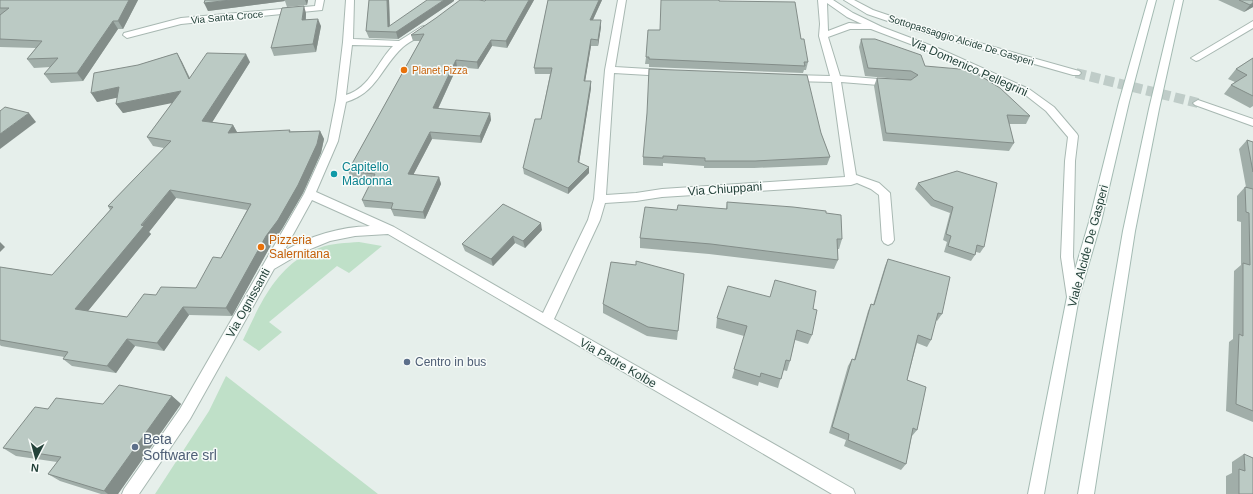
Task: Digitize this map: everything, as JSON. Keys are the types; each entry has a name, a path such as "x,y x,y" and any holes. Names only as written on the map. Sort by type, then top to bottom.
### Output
{"street":[{"name":"Via Santa Croce","path":"127,34 181,21 319,8 320,0"},
{"path":"350,0 348,42 341,100 352,98 363,91 400,44 434,22"},
{"path":"546,322 594,220 600,199 610,70 622,0"},
{"path":"822,0 824,24 823,36 836,79 851,181 857,178 876,186 884,193 888,240"},
{"name":"Via Domenico Pellegrini","path":"827,0 850,15 879,29 937,51 1026,91 1050,109 1073,136 1070,161 1067,257 1073,297"},
{"name":"Sottopassaggio Alcide De Gasperi","path":"848,0 870,12 917,28 1076,73"},
{"name":"Viale Alcide De Gasperi","path":"1036,494 1073,297 1095,222 1124,102 1152,0"},
{"path":"1086,494 1129,231 1154,109 1179,0"},
{"path":"1196,58 1253,24"},
{"name":"Via Domenico Pellegrini","path":"823,36 849,26 879,29"},
{"path":"348,42 400,44"},
{"path":"610,70 672,73"},
{"path":"780,77 901,83"},
{"name":"Via Ognissanti","path":"130,494 185,414 310,194 333,141 341,100"},
{"path":"1198,103 1253,123"},
{"name":"Via Chiuppani","path":"600,199 851,181"},
{"name":"Via Padre Kolbe","path":"310,194 390,230 546,322 847,494"},
{"path":"268,267 289,253 317,240 350,232 390,230"}],"green space":[{"path":"359,242 382,246 349,273 337,266 269,322 282,332 259,351 243,340 264,298 281,274 292,264 304,255 324,246"},
{"path":"226,376 378,494 155,494 209,411"}],"building":[{"path":"0,0 129,0 118,21 113,21 77,73 44,74 58,58 27,59 42,41 0,39 0,15 9,8 0,8"},
{"path":"205,0 231,0 204,3"},
{"path":"369,0 387,0 388,27 427,0 444,0 396,32 366,31"},
{"path":"460,0 529,0 506,41 491,40 477,62 456,60 433,108 490,113 480,136 430,132 408,174 439,177 423,212 391,209 393,203 362,200 375,174 348,171 424,34 411,35"},
{"path":"548,0 599,0 590,20 601,20 598,40 591,39 584,81 591,81 578,162 589,167 568,188 523,168 535,119 541,119 552,68 534,68"},
{"path":"661,0 795,2 801,39 804,39 808,62 804,62 805,66 649,59 649,57 646,57 648,30 660,30"},
{"path":"1239,0 1253,0 1253,3 1250,5"},
{"path":"304,6 302,20 318,19 313,44 271,48 282,8"},
{"path":"861,39 875,39 921,55 925,66 971,70 1000,88 1030,116 1007,115 1014,143 886,133 877,78 911,80 918,75 911,71 868,68"},
{"path":"177,53 189,79 207,53 246,54 202,121 233,125 228,133 290,130 289,132 320,131 317,144 298,185 278,220 266,236 226,308 183,307 157,343 127,339 107,366 63,359 68,352 0,340 0,267 52,275 113,207 108,206 171,141 147,137 181,91 116,104 119,87 91,93 94,73 138,65","holes":["170,190 251,204 221,258 213,257 196,288 161,287 156,295 144,294 127,317 75,309 144,226 141,225"]},
{"path":"1253,58 1253,96 1231,85 1247,75 1236,69"},
{"path":"649,69 807,75 821,133 830,157 755,161 705,161 705,158 663,156 663,158 643,157"},
{"path":"5,107 29,113 0,134 0,111"},
{"path":"1247,140 1253,142 1253,172"},
{"path":"957,171 997,183 984,247 977,245 975,255 948,246 951,236 946,234 953,207 934,200 918,183"},
{"path":"1245,187 1253,189 1253,411 1236,404 1239,334 1243,336 1243,263 1250,265 1249,213 1246,212"},
{"path":"727,202 793,207 826,211 826,213 841,215 842,239 837,239 838,260 711,244 640,238 645,207 677,210 678,205 727,209"},
{"path":"503,204 541,223 523,241 513,236 491,259 462,244"},
{"path":"888,259 950,277 942,314 938,313 931,340 918,335 907,380 926,387 917,430 913,428 906,464 848,440 849,434 832,427 852,359 855,360 871,304 874,305"},
{"path":"636,261 684,274 678,331 648,327 603,304 611,262 636,265"},
{"path":"775,280 816,291 813,309 817,310 812,335 797,330 790,361 786,360 781,379 761,373 760,377 734,369 747,326 717,318 728,286 770,297"},
{"path":"119,385 172,396 104,491 48,474 61,457 3,448 35,407 48,409 56,398 103,404"},
{"path":"1244,454 1253,458 1253,494 1239,494 1239,469 1245,471"}],"tunnel":[{"path":"1076,73 1198,103"}],"place":[{"name":"Planet Pizza","path":"404,70"},
{"name":"Capitello Madonna","path":"334,174"},
{"name":"Pizzeria Salernitana","path":"261,247"},
{"name":"Centro in bus","path":"407,362"},
{"name":"Beta Software srl","path":"135,447"}]}
